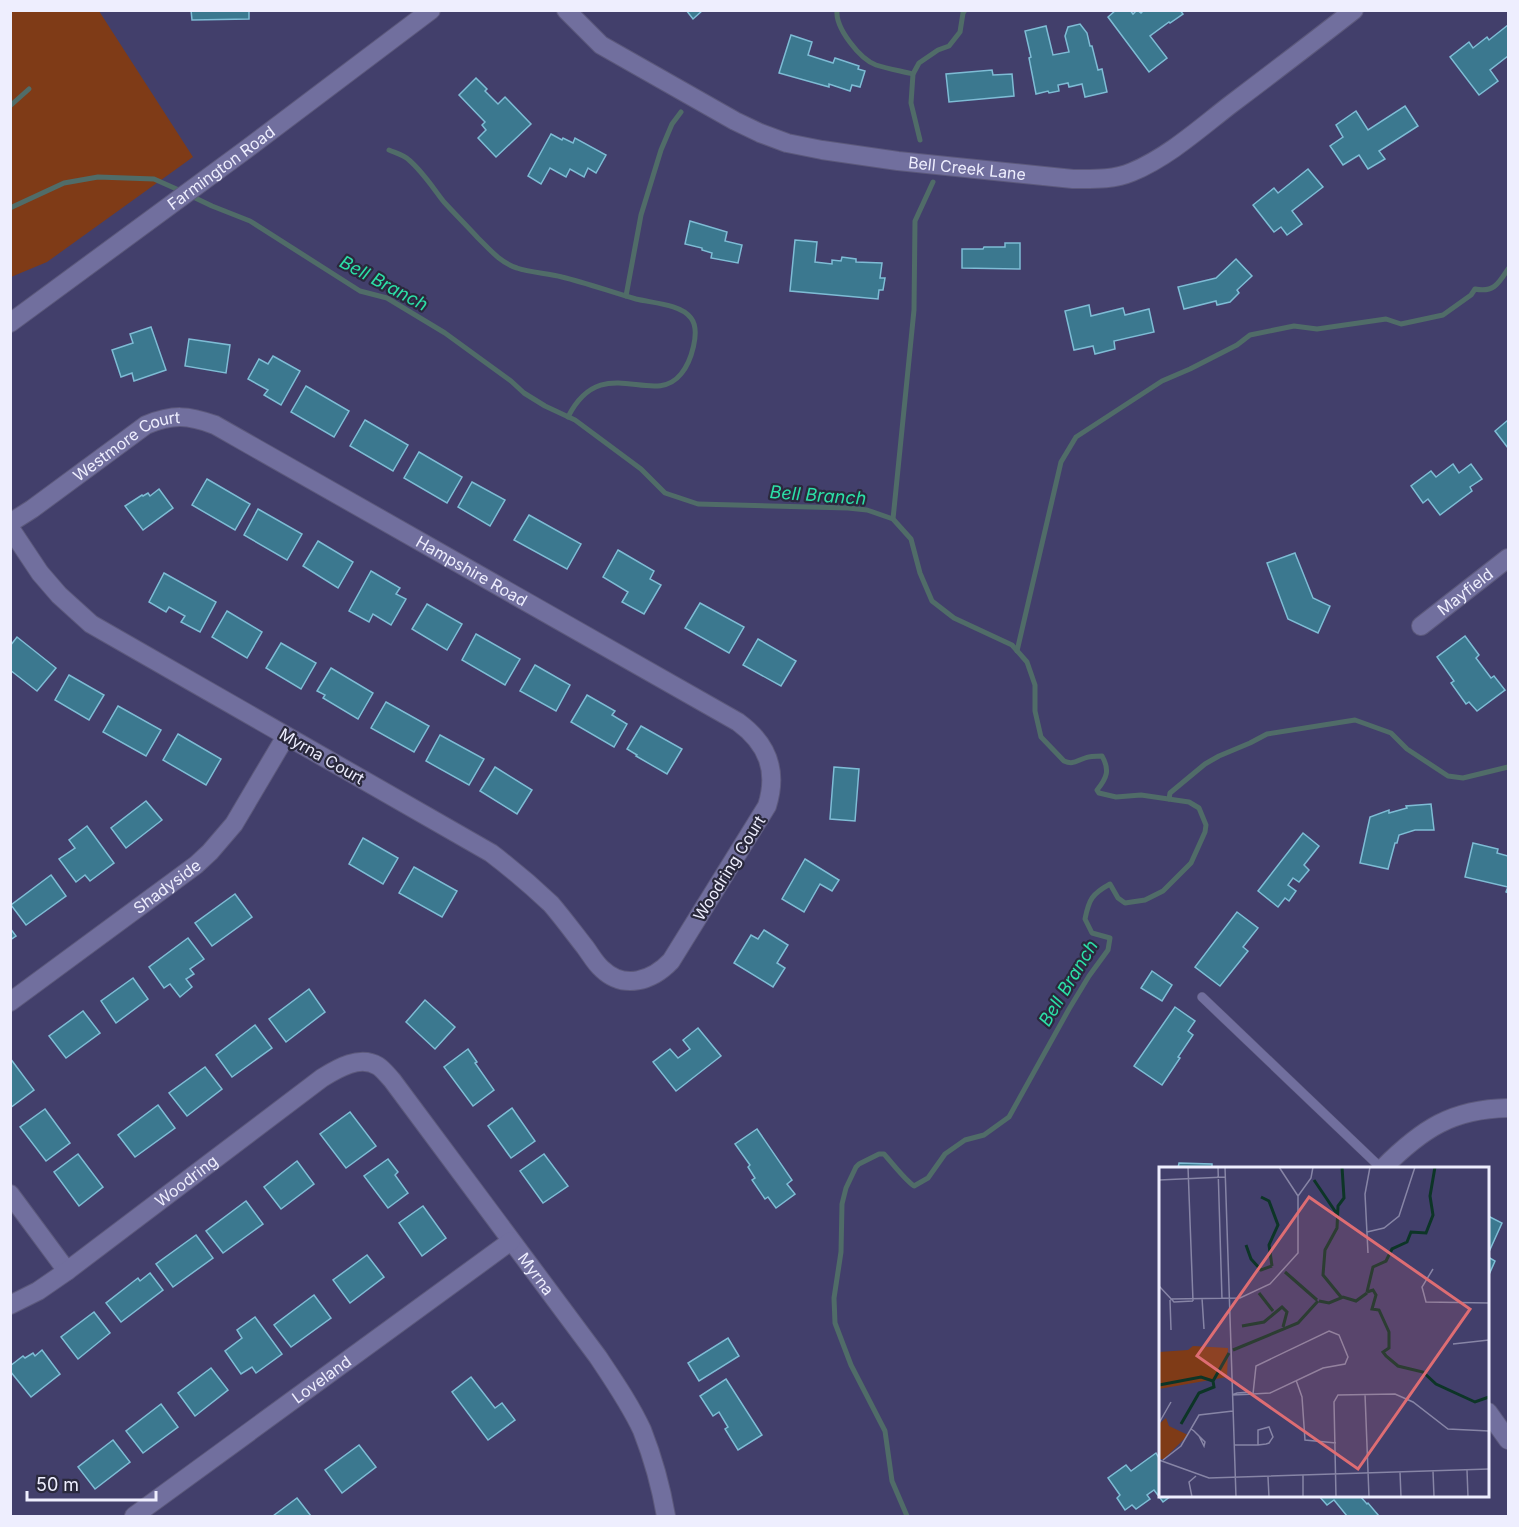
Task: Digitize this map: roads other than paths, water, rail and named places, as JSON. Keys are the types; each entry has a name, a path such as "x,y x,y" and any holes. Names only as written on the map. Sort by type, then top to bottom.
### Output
{"street":[{"name":"Farmington Road","path":"10,323 431,10"},
{"name":"Bell Creek Lane","path":"566,10 601,45 735,121 787,143 898,162 1073,179 1110,178 1130,173 1151,163 1194,134 1354,10"},
{"name":"Westmore Court","path":"10,523 33,509 146,425 160,419 186,416 197,418 215,425 252,446"},
{"name":"Hampshire Road","path":"252,446 690,695"},
{"name":"Myrna Court","path":"10,528 40,573 59,595 91,624 491,854 519,875 551,905 600,968 616,978 635,981"},
{"name":"Mayfield","path":"1421,626 1509,558"},
{"name":"Woodring Court","path":"635,981 655,975 671,961 761,817 770,796 772,774 770,763 760,742 738,722 690,695"},
{"name":"Shadyside","path":"10,1002 196,865 210,852 234,824 286,736"},
{"name":"Myrna","path":"362,1062 380,1068 393,1080 624,1395 655,1466 666,1516"},
{"name":"Woodring","path":"10,1305 38,1291 67,1271 322,1078 340,1067 362,1062"},
{"path":"1383,1167 1417,1138 1447,1119 1473,1110 1509,1108"},
{"path":"10,1194 67,1271"},
{"name":"Loveland","path":"134,1516 511,1241"},
{"path":"1489,1413 1509,1440"}],"lane":[{"path":"1202,997 1381,1167"}],"waterway":[{"path":"837,10 837,17 844,34 856,50 870,62 913,74"},
{"path":"920,140 911,103 913,74 919,63 938,50 949,46 960,32 965,10"},
{"path":"10,106 29,89"},
{"path":"626,296 641,215 661,150 672,124 681,112"},
{"path":"389,150 405,157 414,165 444,202 491,251 511,266 673,307 691,318 695,331 694,346 681,374 670,383 656,386 611,383 596,387 581,397 568,417"},
{"name":"Bell Branch","path":"10,208 64,183 98,177 154,179 181,191"},
{"path":"893,519 914,310 915,221 933,182"},
{"name":"Bell Branch","path":"189,195 250,221 360,291 387,298 445,333 524,393 575,420 641,469 665,493 698,504 848,508 867,510 893,519 911,539 920,573 932,601 954,618 1012,645 1027,662 1035,685 1035,711 1041,737 1064,761 1072,763 1089,757 1102,756 1106,774 1097,790 1099,793 1116,797 1141,795 1189,802 1199,808 1206,825 1205,832 1191,863 1163,891 1145,900 1125,903 1118,898 1110,884 1092,898 1085,919 1092,933 1110,938 1108,950 1069,1009 1009,1117 984,1135 965,1140 945,1154 928,1178 914,1186 884,1154 879,1154 856,1167 846,1188 842,1204 841,1252 834,1298 835,1323 851,1365 885,1431 892,1481 907,1516"},
{"path":"1017,651 1061,462 1076,437 1162,381 1237,345 1250,335 1294,326 1317,329 1386,319 1401,324 1443,315 1471,295 1475,289 1487,290 1495,286 1508,269"},
{"path":"1169,799 1170,793 1205,764 1267,734 1355,720 1391,733 1407,749 1448,776 1463,778 1508,767"}]}
